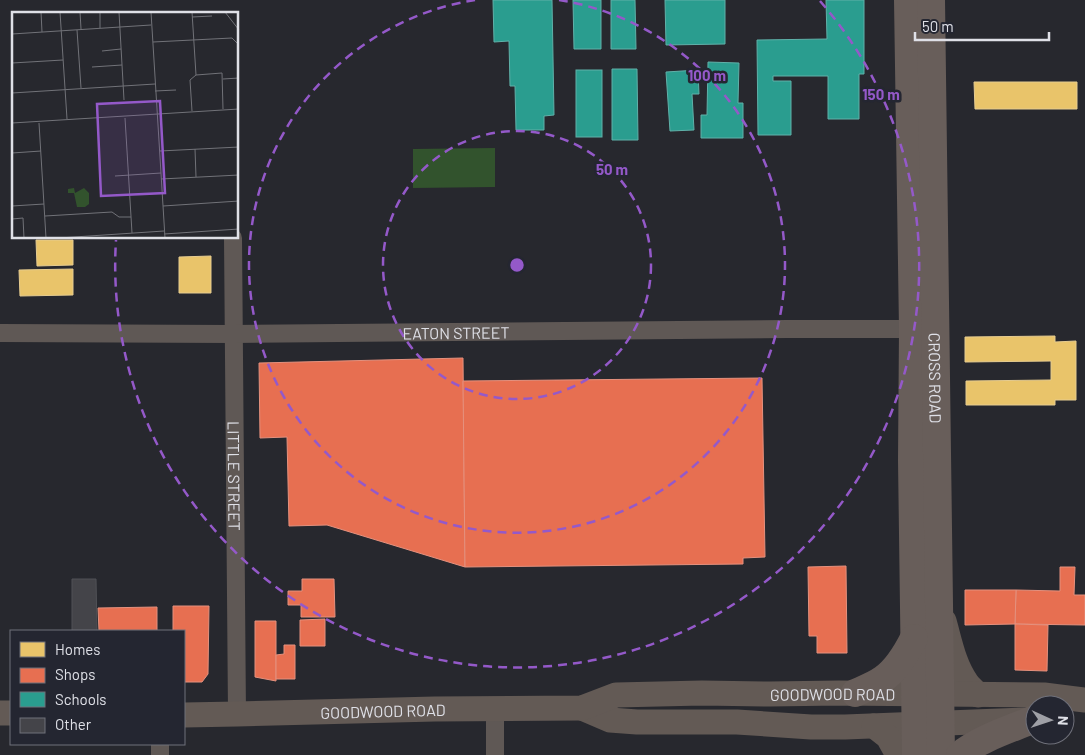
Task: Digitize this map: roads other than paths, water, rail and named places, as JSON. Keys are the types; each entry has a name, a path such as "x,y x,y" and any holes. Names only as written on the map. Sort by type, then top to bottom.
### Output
{"highway":[{"name":"CROSS ROAD","path":"908,0 939,605 928,694 928,724 916,755"},
{"name":"CROSS ROAD","path":"928,694 914,638 912,460 924,329 932,0"},
{"path":"855,693 883,680 906,653 914,638"},
{"path":"960,755 977,743 1025,723"},
{"name":"CROSS ROAD","path":"928,724 941,755"}],"main road":[{"path":"939,605 954,656 966,682 978,694"},
{"name":"GOODWOOD ROAD","path":"185,715 582,708 616,695 702,693 1044,695 1085,700"},
{"name":"GOODWOOD ROAD","path":"582,708 610,720 619,721 737,722 811,727 1025,720"},
{"path":"874,726 888,737 898,755"}],"street":[{"name":"LITTLE STREET","path":"232,239 237,714"},
{"name":"EATON STREET","path":"0,333 234,334 924,329"},
{"path":"495,709 495,755"}]}
